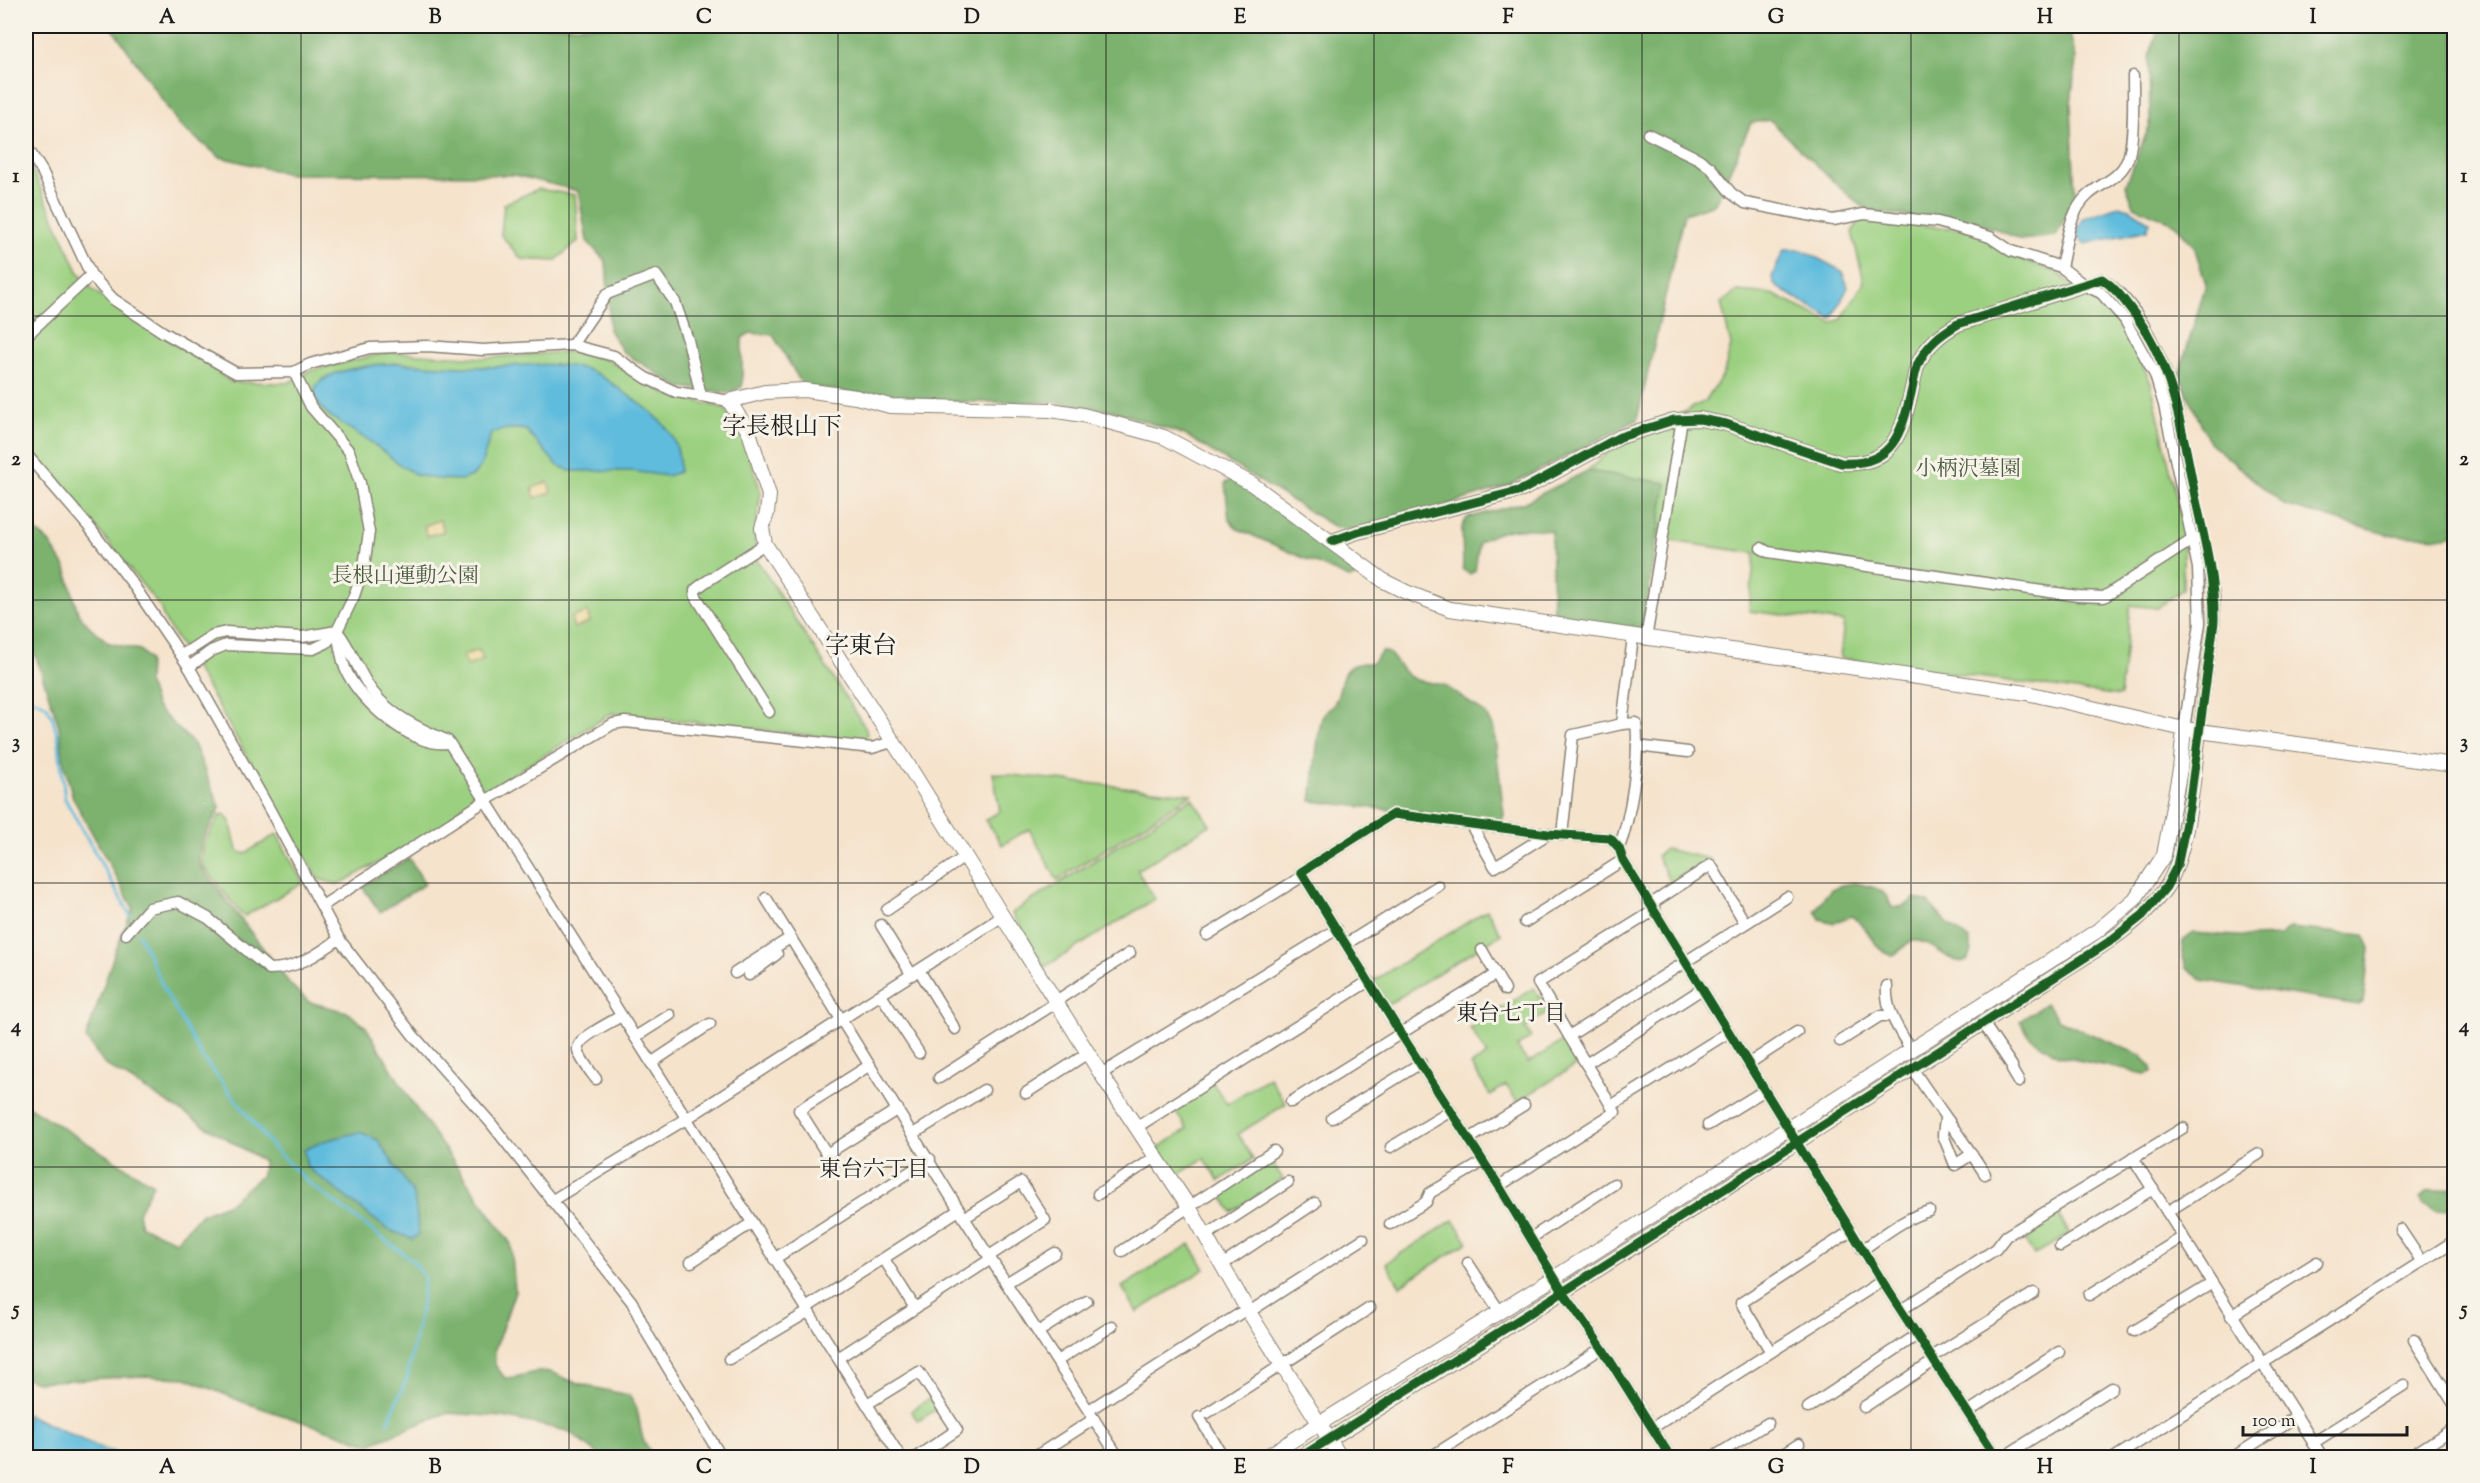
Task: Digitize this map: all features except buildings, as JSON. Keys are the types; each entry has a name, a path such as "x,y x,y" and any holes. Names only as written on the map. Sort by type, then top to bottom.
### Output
{"street":[{"path":"2061,267 2073,215 2087,196 2112,179 2126,164 2131,151 2133,76"},
{"path":"1264,1458 1789,1130 2097,931 2135,899 2164,855 2180,769 2200,623 2200,597 2192,540 2156,375 2125,320 2101,293 2084,285 2061,267 2010,251 1990,237 1938,222 1864,214 1833,220 1745,202 1731,193 1711,168 1699,159 1648,134"},
{"path":"26,146 42,171 91,275 113,299 163,332 236,373 294,372 310,364 370,348 427,345 483,350 572,345 614,356 646,378 676,392 729,401 765,392 804,390 856,397 890,406 1051,410 1083,415 1164,437 1252,484 1384,581 1450,609 2027,693 2184,729 2454,765"},
{"path":"26,336 91,275"},
{"path":"572,345 607,294 656,275 675,302 688,340 701,396"},
{"path":"1299,1458 1563,1292 2109,942 2143,915 2166,887 2177,866 2189,808 2214,622 2214,596 2204,538 2168,373 2138,317 2113,286 2102,279 1958,324 1942,334 1928,347 1918,365 1901,432 1890,447 1874,459 1857,464 1842,463 1726,424 1700,419 1682,420 1648,427 1620,437 1522,490 1358,532 1332,541"},
{"path":"189,667 211,651 226,645 313,649 326,643 337,631 354,597 364,566 369,532 360,483 349,451 311,407 294,372"},
{"path":"729,401 748,432 769,495 762,528 765,544 966,856 1101,1074 1189,1207 1248,1311 1341,1458"},
{"path":"1622,724 1682,420"},
{"path":"26,454 89,527 132,583 182,655 339,939 413,1035 490,1122 632,1302 648,1335 722,1458"},
{"path":"1761,548 1768,552 2034,590 2104,597 2192,540 2204,538"},
{"path":"765,544 704,583 695,590 695,595 770,712"},
{"path":"182,655 213,634 226,632 302,637 337,631"},
{"path":"337,631 345,669 366,699 385,716 421,740 437,743 448,741 901,1458"},
{"path":"322,906 485,801 613,724 625,722 872,748 892,742"},
{"path":"1562,835 1573,735 1636,723 1637,746 1626,831 1619,848"},
{"path":"1637,746 1688,752"},
{"path":"1671,1458 1602,1348 1554,1278 1499,1186 1401,1034 1301,872 1393,814 1548,834 1610,838 1619,848 1623,860 1862,1250 1994,1454 1980,1458"},
{"path":"1471,825 1495,867 1548,834"},
{"path":"887,910 966,856"},
{"path":"1525,922 1623,860"},
{"path":"1499,1186 1615,1112 1538,983 1653,907 1711,865 1745,923"},
{"path":"1207,935 1304,876"},
{"path":"1346,944 1438,885"},
{"path":"1569,1036 1787,897"},
{"path":"766,898 962,1214 1119,1458"},
{"path":"126,934 149,908 178,902 208,918 269,969 286,969 306,960 339,939"},
{"path":"551,1201 686,1119 1004,916"},
{"path":"881,925 955,1029"},
{"path":"1101,1074 1337,929"},
{"path":"735,973 792,940"},
{"path":"749,975 792,940"},
{"path":"1482,950 1505,990"},
{"path":"939,1078 1130,953"},
{"path":"1291,1102 1496,974"},
{"path":"1137,1127 1369,981"},
{"path":"1887,986 1886,998 1891,1016 1911,1050"},
{"path":"1586,1064 1702,989"},
{"path":"881,995 919,1053"},
{"path":"635,1037 670,1015"},
{"path":"596,1078 578,1052 578,1047 582,1040 621,1016"},
{"path":"1840,1041 1880,1016 1891,1016"},
{"path":"1983,1023 2012,1066 2019,1082"},
{"path":"651,1063 710,1024"},
{"path":"1611,1106 1729,1032"},
{"path":"1748,1064 1797,1032"},
{"path":"1026,1093 1088,1053"},
{"path":"1332,1119 1421,1063"},
{"path":"870,1065 799,1110 827,1154 898,1109"},
{"path":"1912,1068 1946,1119 1958,1131 1985,1174"},
{"path":"913,1134 984,1090"},
{"path":"1708,1125 1765,1090"},
{"path":"1468,1139 1524,1105"},
{"path":"1391,1147 1451,1111"},
{"path":"1946,1119 1943,1135 1955,1165 1972,1154"},
{"path":"1900,1310 1996,1249 2006,1236 2183,1128"},
{"path":"1122,1251 1274,1151"},
{"path":"2167,1212 2259,1154"},
{"path":"1098,1194 1156,1157"},
{"path":"2133,1158 2323,1458"},
{"path":"774,1259 930,1159"},
{"path":"1390,1224 1426,1202 1430,1193 1483,1162"},
{"path":"729,1359 884,1259 1021,1182 1045,1220 838,1358"},
{"path":"1205,1236 1288,1182"},
{"path":"1531,1238 1614,1184"},
{"path":"2060,1246 2152,1189"},
{"path":"1222,1265 1315,1203"},
{"path":"1862,1250 1915,1215 1929,1211"},
{"path":"691,1262 752,1223"},
{"path":"2400,1229 2421,1262"},
{"path":"1771,1352 1741,1303 1851,1231"},
{"path":"2089,1295 2182,1237"},
{"path":"1033,1458 1091,1414 1363,1239"},
{"path":"2114,1458 2454,1243"},
{"path":"1006,1283 1055,1253"},
{"path":"884,1259 915,1308"},
{"path":"2231,1316 2318,1262"},
{"path":"1468,1263 1500,1312"},
{"path":"1652,1428 1882,1281"},
{"path":"2134,1331 2211,1284"},
{"path":"1864,1407 2034,1293"},
{"path":"1038,1332 1087,1301"},
{"path":"1224,1458 1203,1415 1370,1308"},
{"path":"1057,1361 1112,1326"},
{"path":"1808,1408 1917,1335"},
{"path":"2414,1340 2451,1390 2454,1404"},
{"path":"1429,1458 1602,1348"},
{"path":"1968,1412 2059,1352"},
{"path":"867,1404 919,1372 957,1430 915,1458"},
{"path":"2313,1443 2404,1385"},
{"path":"2002,1458 2112,1388"},
{"path":"2232,1458 2297,1416"},
{"path":"1713,1458 1768,1423"},
{"path":"2408,1458 2454,1428"},
{"path":"1777,1458 1799,1444"}],"green space":[{"path":"111,26 2068,26 2076,59 2071,104 2075,198 2056,236 2021,240 1994,228 1868,211 1840,188 1770,120 1751,123 1715,204 1684,214 1637,420 1510,485 1441,507 1353,530 1336,528 1185,435 1114,411 1053,402 961,402 863,394 803,386 773,335 750,333 742,338 742,387 728,393 679,387 623,352 609,330 606,262 587,241 578,191 515,175 289,174 220,157 180,126"},
{"path":"2160,26 2454,26 2454,535 2447,537 2389,535 2284,505 2209,442 2179,375 2206,284 2194,246 2174,223 2134,206 2126,185 2150,124 2149,56"},
{"name":"長根山運動公園","path":"26,156 78,271 89,286 118,310 207,363 230,382 288,383 309,371 389,352 484,358 566,352 590,355 610,361 666,394 724,408 743,434 761,492 755,532 755,557 865,727 866,738 860,741 612,713 464,805 443,827 343,882 337,884 318,879 207,687 165,621 160,607 26,445"},
{"path":"538,189 575,195 578,241 555,261 521,259 501,235 504,204"},
{"name":"小柄沢墓園","path":"1860,220 1986,231 2008,254 2058,273 2084,296 2096,299 2122,323 2151,383 2183,527 2183,589 2157,608 2130,605 2120,696 1840,658 1844,622 1749,611 1755,553 1657,539 1666,483 1587,471 1607,453 1705,401 1724,373 1731,345 1721,303 1737,291 1772,294 1832,323 1842,319 1864,282 1852,232"},
{"path":"1587,471 1666,483 1642,630 1561,617 1553,610 1551,531 1523,529 1496,534 1479,543 1475,571 1470,574 1463,570 1462,527 1467,518 1523,503"},
{"path":"1231,480 1239,482 1343,558 1356,570 1355,577 1349,578 1238,529 1229,520 1225,483"},
{"path":"26,523 49,542 66,568 78,613 89,626 109,643 140,650 149,660 148,683 156,707 194,744 220,808 201,843 199,864 290,984 309,1002 347,1012 366,1027 413,1104 511,1244 515,1291 495,1349 495,1365 505,1378 551,1372 584,1385 629,1395 636,1407 644,1442 653,1453 660,1457 602,1457 568,1431 503,1417 446,1413 369,1444 243,1402 186,1378 142,1376 36,1382 26,1378 26,1105 153,1184 138,1213 141,1226 176,1241 200,1215 229,1203 262,1175 263,1161 104,1064 86,1038 115,952 133,908 73,798 64,764 59,726 26,627"},
{"path":"1382,651 1389,653 1407,675 1416,680 1444,685 1486,714 1494,730 1504,815 1501,822 1311,801 1316,749 1322,718 1335,703 1348,668 1361,663 1372,663"},
{"path":"993,773 1192,794 1057,880 1029,829 1002,845 986,820 1000,811"},
{"path":"1192,798 1210,825 1137,870 1155,899 1045,967 1012,913"},
{"path":"224,814 230,821 237,850 244,854 277,834 303,883 245,916 241,914 202,864 204,843 219,816"},
{"path":"1665,849 1710,859 1671,883 1657,856"},
{"path":"409,858 425,884 380,912 362,886"},
{"path":"1855,883 1878,889 1886,896 1892,908 1905,906 1915,898 1928,902 1946,922 1969,940 1972,951 1967,961 1952,959 1930,945 1918,941 1909,942 1893,956 1880,949 1863,925 1851,916 1834,923 1820,919 1815,911 1830,890 1840,885"},
{"path":"1487,910 1501,934 1387,1005 1373,981"},
{"path":"2289,928 2364,935 2370,948 2363,1002 2358,1005 2202,980 2186,968 2182,953 2183,941 2193,933 2252,937 2280,936"},
{"path":"1534,988 1549,1012 1525,1027 1531,1037 1517,1047 1528,1063 1566,1039 1581,1062 1517,1102 1506,1085 1490,1095 1471,1065 1487,1055 1470,1028"},
{"path":"2046,1003 2058,1020 2140,1055 2152,1067 2152,1072 2145,1074 2058,1056 2030,1037 2020,1021"},
{"path":"1269,1077 1286,1104 1238,1134 1253,1159 1219,1181 1204,1158 1175,1177 1157,1149 1187,1129 1173,1107 1212,1082 1227,1104"},
{"path":"1269,1157 1283,1179 1232,1212 1218,1190"},
{"path":"2454,1187 2454,1207 2437,1211 2423,1204 2421,1198 2428,1191"},
{"path":"2055,1209 2070,1234 2034,1255 2019,1230"},
{"path":"1453,1220 1468,1242 1400,1286 1386,1263"},
{"path":"1190,1244 1205,1269 1137,1312 1122,1287"},
{"path":"930,1398 937,1409 918,1421 911,1411"}],"sand":[{"path":"548,482 551,493 535,498 532,488"},
{"path":"440,520 444,531 427,536 424,526"},
{"path":"587,612 590,622 574,628 571,618"},
{"path":"479,650 483,660 467,666 463,655"}],"water":[{"path":"2118,206 2130,209 2150,222 2147,230 2085,244 2077,237 2078,228 2084,218"},
{"path":"1784,250 1802,250 1842,271 1848,287 1832,319 1775,286 1772,277"},
{"path":"397,363 459,367 556,365 592,371 643,406 662,423 676,444 679,472 667,476 631,471 570,471 557,465 526,430 512,429 491,434 481,466 474,475 461,480 436,479 417,475 331,417 317,402 315,390 321,381 333,374 349,369"},
{"path":"360,1132 378,1140 414,1195 419,1234 412,1239 387,1229 307,1167 304,1150 324,1141"},
{"path":"26,1414 105,1450 135,1457 26,1457"}],"waterway":[{"path":"26,696 46,705 52,716 58,737 65,799 130,915"},
{"path":"139,934 164,989 202,1057 275,1150 310,1184 412,1260 424,1276 422,1301 407,1378 388,1422"}],"cycle path":[{"path":"1299,1458 1563,1292 2109,942 2143,915 2166,887 2177,866 2189,808 2214,622 2211,574 2174,398 2166,374 2145,329 2120,296 2102,279 1958,324 1941,336 1927,350 1918,365 1904,419 1893,443 1873,459 1859,463 1841,463 1726,424 1700,419 1674,420 1620,437 1522,490 1358,532 1332,541"},
{"path":"1671,1458 1602,1348 1563,1292 1499,1186 1401,1034 1301,872 1393,814 1548,834 1610,838 1619,848 1623,860 1882,1281 1997,1458"}],"district":[{"name":"字長根山下","path":"782,428"},
{"name":"字東台","path":"861,647"},
{"name":"東台七丁目","path":"1511,1015"},
{"name":"東台六丁目","path":"874,1171"}]}
